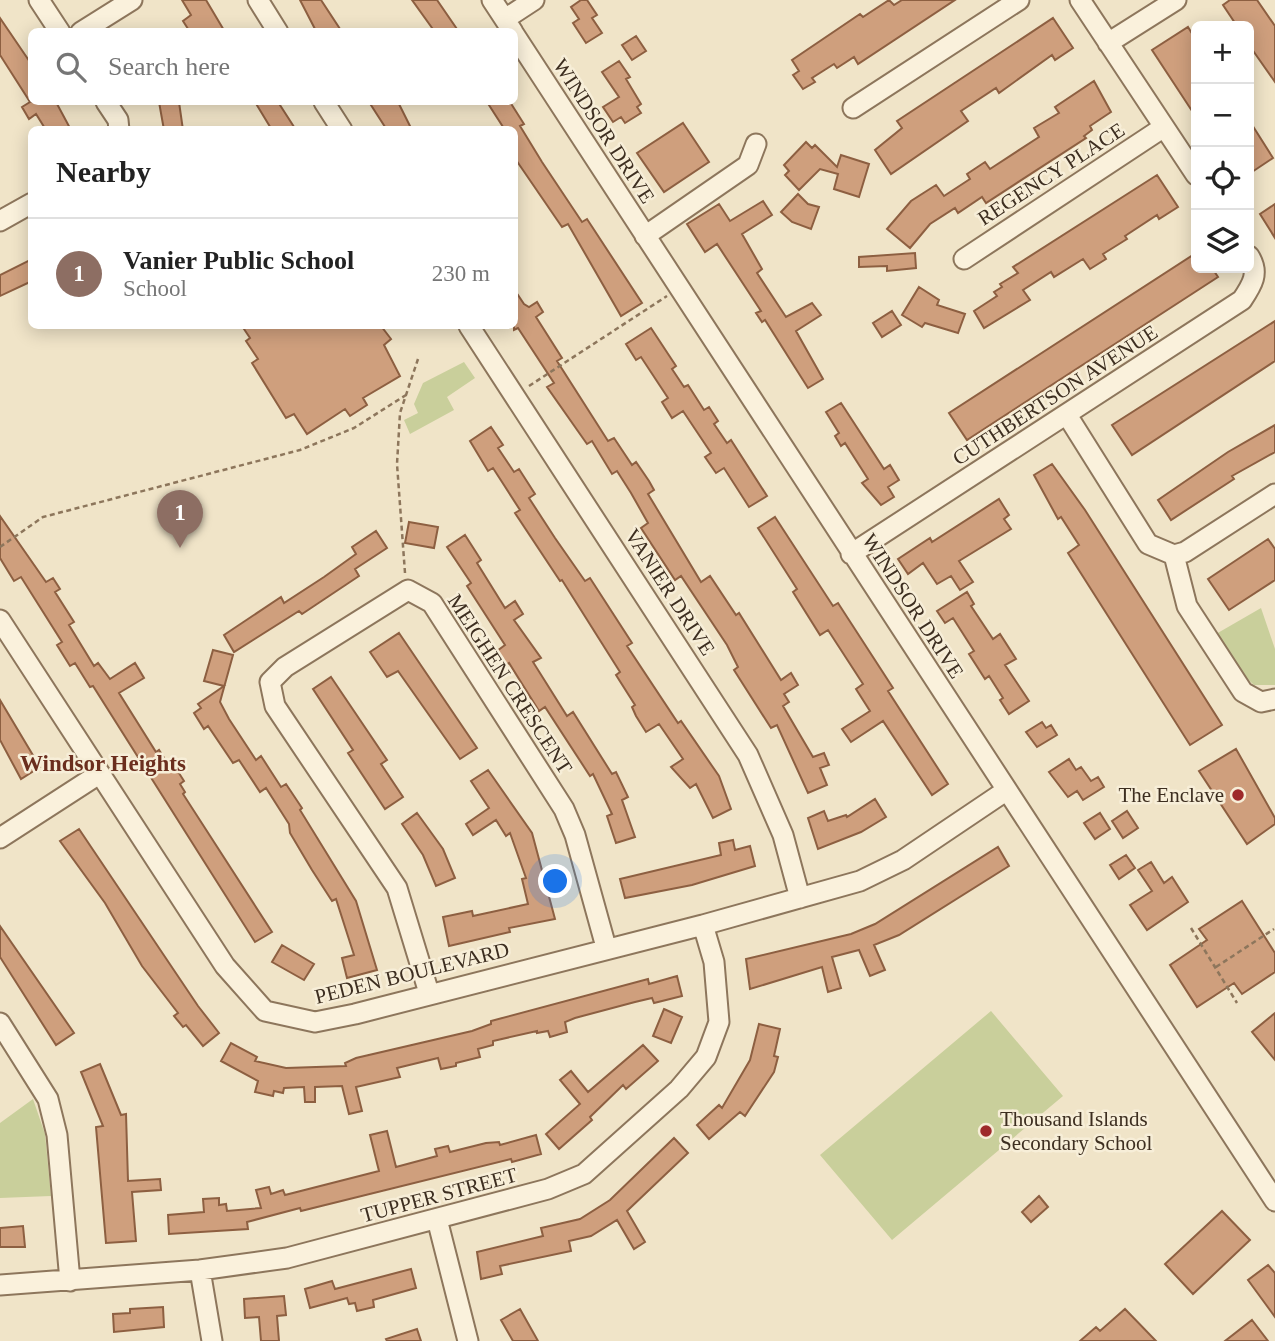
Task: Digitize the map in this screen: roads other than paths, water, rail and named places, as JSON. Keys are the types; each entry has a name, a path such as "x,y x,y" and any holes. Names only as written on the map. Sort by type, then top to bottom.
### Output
{"street":[{"path":"39,0 57,28"},
{"path":"87,28 132,0"},
{"path":"258,0 276,28"},
{"name":"WINDSOR DRIVE","path":"492,0 511,28"},
{"path":"511,28 534,0"},
{"path":"853,108 1019,0"},
{"path":"1080,0 1191,168"},
{"path":"1108,43 1176,0"},
{"name":"WINDSOR DRIVE","path":"518,39 851,554 1275,1201"},
{"path":"108,105 118,120 119,126"},
{"path":"326,105 339,126"},
{"name":"REGENCY PLACE","path":"964,259 1164,127"},
{"path":"645,236 748,165 756,144"},
{"path":"0,221 28,205"},
{"name":"CUTHBERTSON AVENUE","path":"851,554 1242,300 1254,283 1254,264"},
{"name":"VANIER DRIVE","path":"471,329 748,755 783,835 800,898"},
{"path":"1067,415 1147,544 1174,555 1185,552 1275,494"},
{"path":"1174,555 1187,606 1243,692 1261,702 1275,699"},
{"name":"MEIGHEN CRESCENT","path":"429,993 397,888 275,706 270,682 285,667 408,590 432,603 564,809 575,835 606,947"},
{"name":"PEDEN BOULEVARD","path":"0,620 225,966 265,1011 315,1022 355,1014 606,947 703,925 860,881 903,860 1007,790"},
{"path":"0,838 99,774"},
{"name":"TUPPER STREET","path":"0,1285 200,1270 287,1258 548,1189 584,1174 679,1089 706,1057 719,1022 714,962 703,925"},
{"path":"0,1023 48,1099 57,1135 70,1281"},
{"path":"437,1219 468,1341"},
{"path":"200,1270 212,1341"}],"place":[{"name":"Vanier Public School","path":"180,548"},
{"name":"The Enclave","path":"1238,795"},
{"name":"Thousand Islands Secondary School","path":"986,1131"}],"district":[{"name":"Windsor Heights","path":"103,763"}]}
